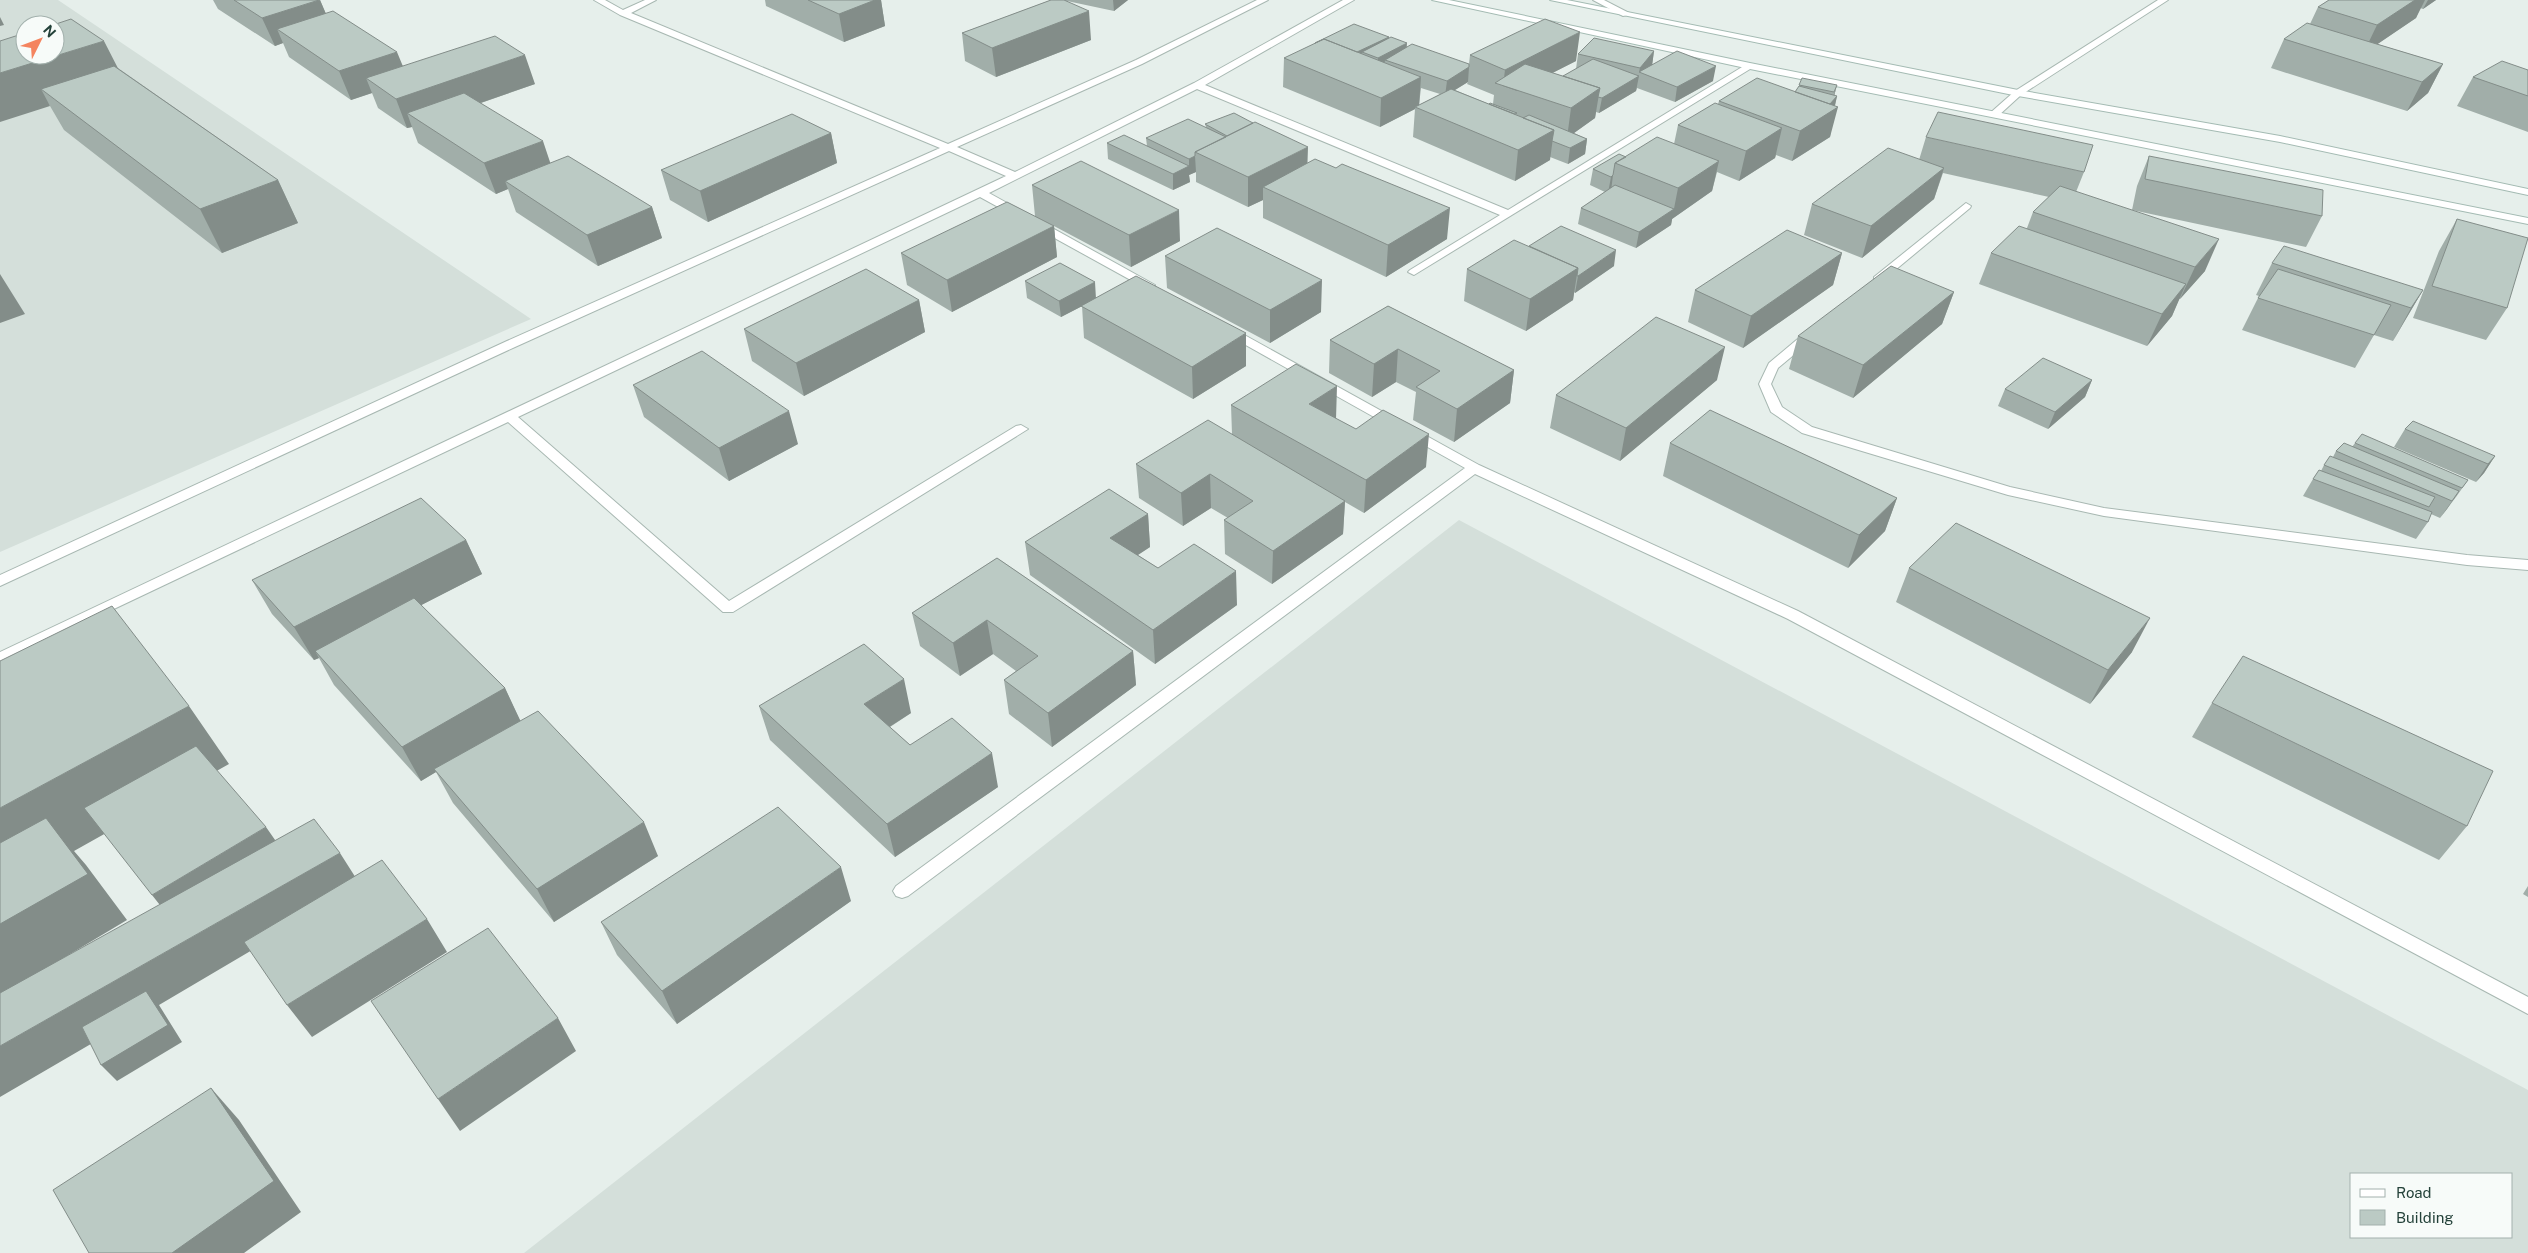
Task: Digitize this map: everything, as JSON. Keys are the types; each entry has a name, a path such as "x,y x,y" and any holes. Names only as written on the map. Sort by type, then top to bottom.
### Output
{"street":[{"path":"598,0 623,13 814,90 1015,176"},
{"path":"623,13 652,0"},
{"path":"0,581 511,344 951,148 1165,50 1264,0"},
{"path":"0,658 1015,176 1197,85 1350,0"},
{"path":"1436,0 1750,66 2528,222"},
{"path":"1554,0 2018,93 2280,140 2528,192"},
{"path":"1597,0 1626,14"},
{"path":"1994,114 2018,93 2164,0"},
{"path":"1414,272 1750,66"},
{"path":"1197,85 1508,214"},
{"path":"980,192 1162,294"},
{"path":"1869,286 1966,206"},
{"path":"1214,323 1474,468 1793,615 2528,1006"},
{"path":"1817,329 1772,366 1765,384 1776,409 1807,430 2008,491 2104,512 2467,560 2528,565"},
{"path":"510,416 728,608 1021,429"},
{"path":"902,891 1474,468"}],"shaded area":[{"path":"0,0 58,0 531,319 0,552"},
{"path":"1459,520 2528,1090 2528,1253 524,1253"}],"building":[{"path":"234,0 319,0 262,18"},
{"path":"808,0 875,0 839,14"},
{"path":"1051,0 1064,0 1089,11 992,48 962,33"},
{"path":"2329,0 2415,0 2377,25 2318,7"},
{"path":"333,11 397,52 339,71 277,29"},
{"path":"71,19 104,41 65,53 65,21"},
{"path":"1545,19 1580,32 1505,70 1470,55"},
{"path":"2307,23 2443,64 2422,82 2284,39"},
{"path":"1354,24 1389,37 1357,52 1324,39 1315,43"},
{"path":"15,36 15,65 26,65 0,73 0,41"},
{"path":"495,36 525,55 396,99 366,78"},
{"path":"1391,37 1407,43 1378,58 1362,52"},
{"path":"1594,38 1654,51 1640,68 1578,54"},
{"path":"1324,39 1421,77 1381,98 1284,58"},
{"path":"1412,44 1469,64 1469,67 1447,81 1385,60"},
{"path":"1677,51 1716,66 1677,87 1639,72"},
{"path":"1593,59 1639,76 1602,98 1598,97 1600,88 1563,76"},
{"path":"2502,61 2528,70 2528,96 2473,77"},
{"path":"1525,64 1600,88 1571,108 1495,83"},
{"path":"114,66 278,180 200,209 41,89"},
{"path":"1757,78 1838,107 1800,131 1719,101"},
{"path":"1802,78 1837,85 1834,92 1799,85"},
{"path":"1799,86 1837,96 1830,104 1795,92"},
{"path":"1451,89 1554,130 1518,150 1415,107"},
{"path":"464,93 543,141 484,163 407,113"},
{"path":"1490,103 1517,113 1515,114"},
{"path":"1715,103 1782,128 1746,151 1678,125"},
{"path":"1938,112 2093,145 2084,172 1926,137"},
{"path":"1234,113 1253,123 1227,136 1205,124"},
{"path":"792,114 831,133 700,191 661,170"},
{"path":"1529,115 1587,139 1570,148 1552,141 1554,130 1523,118"},
{"path":"1188,119 1226,137 1195,152 1195,156 1189,159 1146,138"},
{"path":"1255,122 1308,147 1248,177 1195,152"},
{"path":"1124,135 1189,166 1173,174 1107,143"},
{"path":"1657,137 1719,161 1678,188 1615,163"},
{"path":"1888,148 1944,168 1871,226 1812,204"},
{"path":"1619,154 1626,157 1615,163 1611,177 1593,169"},
{"path":"568,156 652,207 587,235 505,181"},
{"path":"2149,156 2323,190 2322,216 2145,179"},
{"path":"1315,159 1336,168 1342,164 1450,208 1388,245 1263,187"},
{"path":"1081,161 1179,210 1129,235 1032,185"},
{"path":"1615,185 1674,209 1639,232 1581,208"},
{"path":"2060,186 2219,239 2195,267 2033,212"},
{"path":"1007,202 1054,226 947,280 901,253"},
{"path":"2457,219 2528,238 2507,308 2432,286"},
{"path":"1561,226 1616,250 1577,276 1578,268 1529,246"},
{"path":"2019,226 2186,284 2162,314 1991,253"},
{"path":"1217,228 1322,280 1270,310 1165,256"},
{"path":"1787,230 1842,253 1751,316 1695,290"},
{"path":"1514,240 1578,268 1530,299 1467,269"},
{"path":"2284,246 2423,290 2411,308 2272,263"},
{"path":"1060,263 1095,282 1059,301 1025,281"},
{"path":"1891,266 1954,292 1863,365 1798,336"},
{"path":"866,269 919,300 796,363 744,329"},
{"path":"2278,269 2391,305 2374,335 2258,298"},
{"path":"1136,276 1246,333 1192,367 1081,306"},
{"path":"1388,306 1514,370 1457,409 1416,387 1440,371 1398,349 1374,364 1330,340"},
{"path":"1656,317 1725,347 1626,428 1556,395"},
{"path":"702,351 789,411 719,448 633,385"},
{"path":"2043,358 2092,380 2055,412 2005,389"},
{"path":"1296,364 1337,386 1309,404 1356,429 1383,410 1429,434 1366,480 1231,405"},
{"path":"1710,410 1897,498 1859,535 1670,443"},
{"path":"1208,420 1345,501 1273,551 1224,520 1253,501 1210,474 1181,493 1136,464"},
{"path":"2413,421 2495,456 2488,464 2405,429"},
{"path":"2362,434 2468,480 2462,488 2355,443"},
{"path":"2344,443 2459,491 2452,501 2336,451"},
{"path":"2330,456 2435,497 2429,507 2324,465"},
{"path":"2319,470 2432,512 2428,522 2313,479"},
{"path":"1109,489 1148,514 1110,538 1158,568 1194,544 1236,571 1153,630 1025,542"},
{"path":"421,498 466,540 294,627 252,580"},
{"path":"1956,523 2150,618 2108,670 1909,568"},
{"path":"997,558 1133,651 1048,713 1004,680 1038,656 987,620 953,643 912,613"},
{"path":"414,598 505,688 402,747 315,651"},
{"path":"112,606 189,706 0,808 0,661"},
{"path":"864,644 904,679 864,704 910,745 952,718 992,753 887,824 759,706"},
{"path":"2243,656 2493,771 2467,826 2212,703"},
{"path":"538,711 644,822 537,889 434,769"},
{"path":"196,746 266,827 152,895 84,808"},
{"path":"778,807 841,867 662,991 601,922"},
{"path":"46,818 88,874 0,924 0,843"},
{"path":"314,819 340,853 0,1046 0,993"},
{"path":"382,860 427,919 287,1005 244,942"},
{"path":"488,928 558,1018 438,1099 371,1001"},
{"path":"146,991 168,1025 101,1065 82,1027"},
{"path":"211,1088 274,1181 172,1253 89,1253 53,1190"}]}
